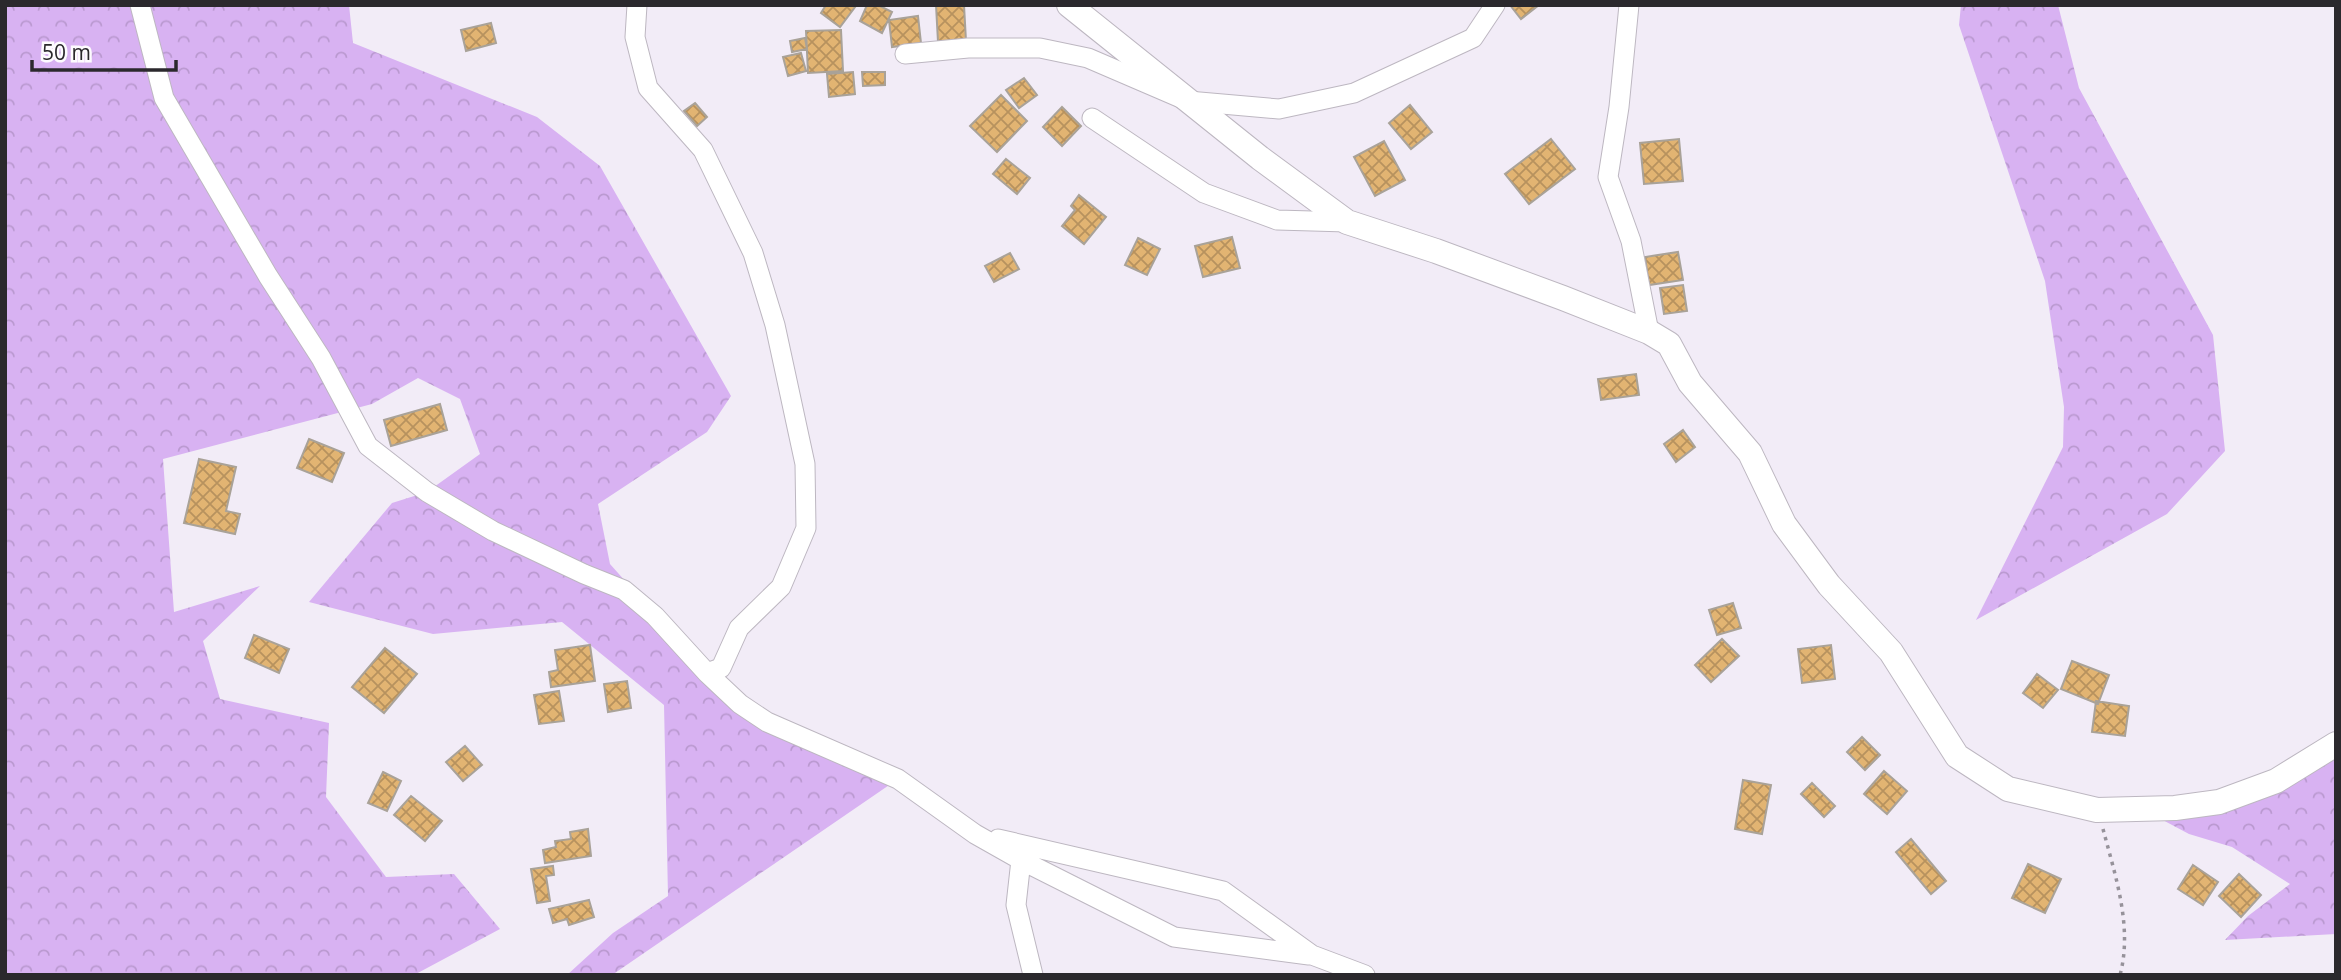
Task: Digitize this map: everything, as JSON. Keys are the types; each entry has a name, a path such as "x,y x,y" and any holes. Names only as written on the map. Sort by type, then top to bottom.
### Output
{"street":[{"path":"141,5 164,98 268,276 321,358 368,446 426,492 493,531 624,590 655,616 707,673 740,704 767,722 898,779 975,834 1021,860 1174,937 1312,955 1365,975"},
{"path":"637,5 635,37 648,88 703,150 753,253 775,325 805,464 806,528 781,587 739,628 720,668 707,673"},
{"path":"1069,5 1261,158 1347,222"},
{"path":"905,54 968,48 1040,48 1088,58 1188,101 1279,109 1354,93 1474,38 1495,5"},
{"path":"1629,5 1619,107 1608,177 1631,241 1649,332"},
{"path":"1093,118 1204,193 1277,220 1347,222 1436,251 1649,332 1669,344 1690,383 1750,453 1784,524 1829,584 1891,652 1957,756 2008,789 2097,810 2175,808 2219,802 2276,780 2336,744"},
{"path":"975,834 1223,891 1312,955"},
{"path":"1021,860 1016,905 1033,975"}],"path":[{"path":"2097,810 2123,903 2123,964 2120,975"}],"green space":[{"path":"5,5 349,5 353,43 537,117 600,166 731,396 707,432 598,504 610,564 707,673 740,704 898,779 612,975 567,975 613,933 668,896 664,705 562,622 433,634 309,602 392,503 427,492 480,454 460,399 418,378 372,404 163,459 174,612 260,586 203,641 220,699 329,723 326,797 386,877 454,874 500,929 414,975 5,975"},
{"path":"1961,5 2058,5 2079,88 2213,335 2225,451 2167,514 1976,620 2063,447 2064,407 2045,281 1959,25"},
{"path":"2336,744 2336,934 2225,940 2248,916 2290,884 2232,847 2189,834 2142,809 2219,802"}],"building":[{"path":"826,5 855,7 840,27 821,13"},
{"path":"867,5 878,5 892,12 882,33 860,21"},
{"path":"936,5 964,5 966,41 938,42"},
{"path":"1510,5 1539,5 1521,19"},
{"path":"918,16 921,43 892,47 889,20"},
{"path":"491,23 496,43 466,51 461,30"},
{"path":"841,30 843,71 808,73 806,31"},
{"path":"805,38 807,49 792,52 790,41"},
{"path":"801,53 806,71 788,76 783,57"},
{"path":"853,72 855,94 829,97 827,74"},
{"path":"862,72 885,72 885,85 863,86"},
{"path":"1024,78 1037,95 1019,108 1006,90"},
{"path":"1001,95 1027,121 997,152 970,126"},
{"path":"695,103 707,117 697,126 684,111"},
{"path":"1410,105 1432,132 1411,149 1389,123"},
{"path":"1062,107 1081,126 1062,146 1043,127"},
{"path":"1551,139 1575,169 1529,204 1505,174"},
{"path":"1679,139 1683,181 1644,184 1640,143"},
{"path":"1384,141 1405,180 1375,196 1354,157"},
{"path":"1006,159 1030,178 1017,194 993,174"},
{"path":"1079,195 1106,217 1084,244 1062,226 1075,210 1071,206"},
{"path":"1232,237 1240,268 1203,277 1195,246"},
{"path":"1138,238 1160,249 1147,275 1125,265"},
{"path":"1678,252 1683,280 1649,285 1645,257"},
{"path":"1010,253 1019,269 994,282 985,266"},
{"path":"1683,285 1687,311 1664,314 1660,288"},
{"path":"1636,374 1639,395 1601,400 1598,379"},
{"path":"440,404 447,430 391,446 384,420"},
{"path":"1683,430 1695,447 1676,462 1664,444"},
{"path":"309,439 344,453 332,482 297,468"},
{"path":"199,459 236,467 226,511 240,514 235,534 184,523"},
{"path":"1733,603 1741,628 1717,635 1709,610"},
{"path":"254,635 289,649 279,673 245,658"},
{"path":"1722,639 1739,656 1711,682 1695,665"},
{"path":"590,645 595,681 551,687 549,672 558,670 555,650"},
{"path":"1831,645 1835,679 1802,683 1798,649"},
{"path":"385,648 417,674 384,713 352,687"},
{"path":"2072,661 2109,675 2098,704 2061,689"},
{"path":"2037,674 2058,690 2043,708 2023,693"},
{"path":"627,681 631,708 608,712 604,684"},
{"path":"559,691 564,721 539,724 534,695"},
{"path":"2096,701 2129,706 2125,736 2092,732"},
{"path":"1862,737 1880,755 1865,770 1847,752"},
{"path":"465,746 482,765 463,781 446,762"},
{"path":"1884,771 1907,791 1887,814 1864,794"},
{"path":"383,772 401,781 387,811 368,803"},
{"path":"1743,780 1771,785 1762,834 1735,829"},
{"path":"1812,783 1835,806 1824,817 1801,794"},
{"path":"411,796 442,821 425,841 394,815"},
{"path":"588,829 591,856 545,863 543,850 556,847 555,841 571,839 570,832"},
{"path":"1911,839 1946,881 1931,894 1896,852"},
{"path":"2028,864 2061,879 2045,913 2012,898"},
{"path":"2193,865 2218,882 2203,905 2178,889"},
{"path":"553,866 554,875 546,876 550,901 537,903 531,869"},
{"path":"2239,874 2261,895 2241,917 2219,896"},
{"path":"589,900 594,917 569,925 567,919 553,923 549,909"}]}
